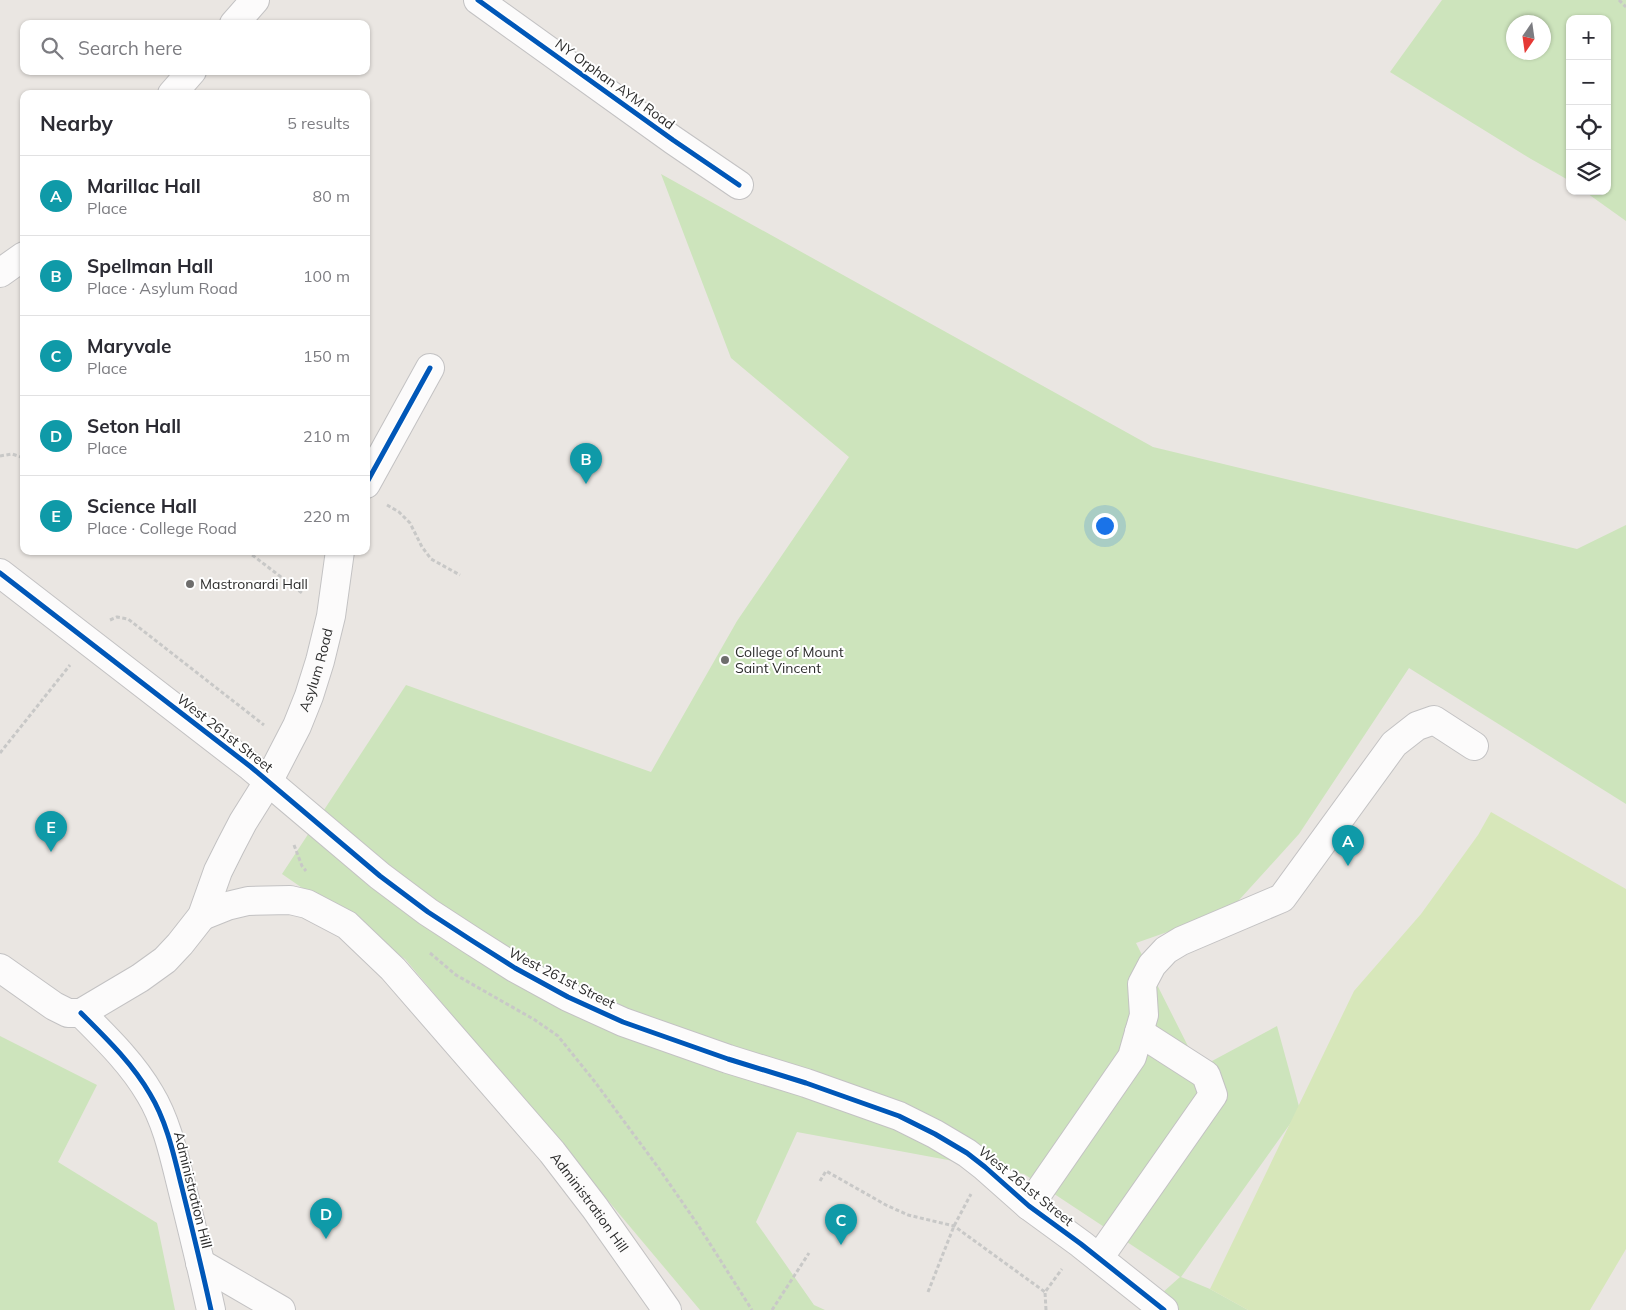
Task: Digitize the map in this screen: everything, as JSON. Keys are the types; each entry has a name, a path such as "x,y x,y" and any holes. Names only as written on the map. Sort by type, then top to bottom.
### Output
{"street":[{"path":"237,20 254,0"},
{"name":"NY Orphan AYM Road","path":"478,0 739,185"},
{"path":"175,90 189,75"},
{"path":"0,273 20,259"},
{"path":"374,493 430,368"},
{"name":"Asylum Road","path":"268,782 297,726 309,696 332,616 340,555"},
{"name":"West 261st Street","path":"0,573 268,782 380,876 428,912 515,968 568,997 623,1022 899,1116 959,1148 985,1167 1029,1206 1099,1258 1164,1310"},
{"path":"1029,1206 1132,1057 1144,1015 1142,984 1152,966 1166,950 1181,941 1282,898 1394,744 1417,726 1434,720 1474,746"},
{"path":"0,968 54,1006 68,1013 81,1013 120,991 165,960 202,916 218,871 242,822 268,782"},
{"name":"Administration Hill","path":"202,916 227,906 248,901 290,900 307,904 347,925 393,969 552,1152 667,1310"},
{"name":"Administration Hill","path":"81,1013 107,1039 136,1073 162,1116 211,1310"},
{"path":"1099,1258 1213,1095 1206,1075 1139,1032"},
{"path":"200,1263 281,1310"}],"path":[{"path":"1619,0 1626,7"},
{"path":"0,456 12,454 20,457"},
{"path":"374,493 410,523 422,547 431,559 460,575"},
{"path":"252,555 332,616"},
{"path":"299,809 291,832 302,866 316,883 307,904"},
{"path":"424,948 456,976 535,1020 558,1036 595,1082 660,1170 698,1225 752,1310"},
{"path":"928,1292 954,1226 985,1167"},
{"path":"820,1181 826,1171 886,1205 908,1215 954,1226 1045,1292 1046,1310"},
{"path":"772,1310 809,1253"}],"green space":[{"path":"1442,0 1626,0 1626,221 1590,195 1611,195 1611,15 1566,15 1566,179 1390,72"},
{"path":"661,174 1153,447 1577,549 1626,525 1626,804 1409,668 1299,834 1230,910 1136,943 1199,1068 1277,1026 1300,1110 1181,1277 1210,1289 1248,1310 1143,1310 1180,1277 1024,1174 797,1132 756,1222 814,1305 825,1310 700,1310 405,959 282,874 406,685 651,772 737,621 849,457 731,358"},
{"path":"1491,812 1626,889 1626,1249 1590,1310 1248,1310 1210,1289 1354,991 1421,914 1478,835"},
{"path":"0,1036 97,1085 58,1162 157,1223 175,1310 0,1310"}],"cycle path":[{"path":"478,0 739,185"},
{"path":"370,477 430,368"},
{"path":"0,573 251,767 380,876 428,912 515,968 568,997 623,1022 899,1116 935,1134 967,1153 1029,1206 1081,1244 1164,1310"},
{"path":"81,1013 118,1051 135,1072 150,1094 161,1116 176,1164 211,1310"}],"place":[{"name":"Spellman Hall","path":"586,484"},
{"name":"Mastronardi Hall","path":"190,584"},
{"name":"College of Mount Saint Vincent","path":"725,660"},
{"name":"Science Hall","path":"51,852"},
{"name":"Marillac Hall","path":"1348,866"},
{"name":"Seton Hall","path":"326,1239"},
{"name":"Maryvale","path":"841,1245"}]}
